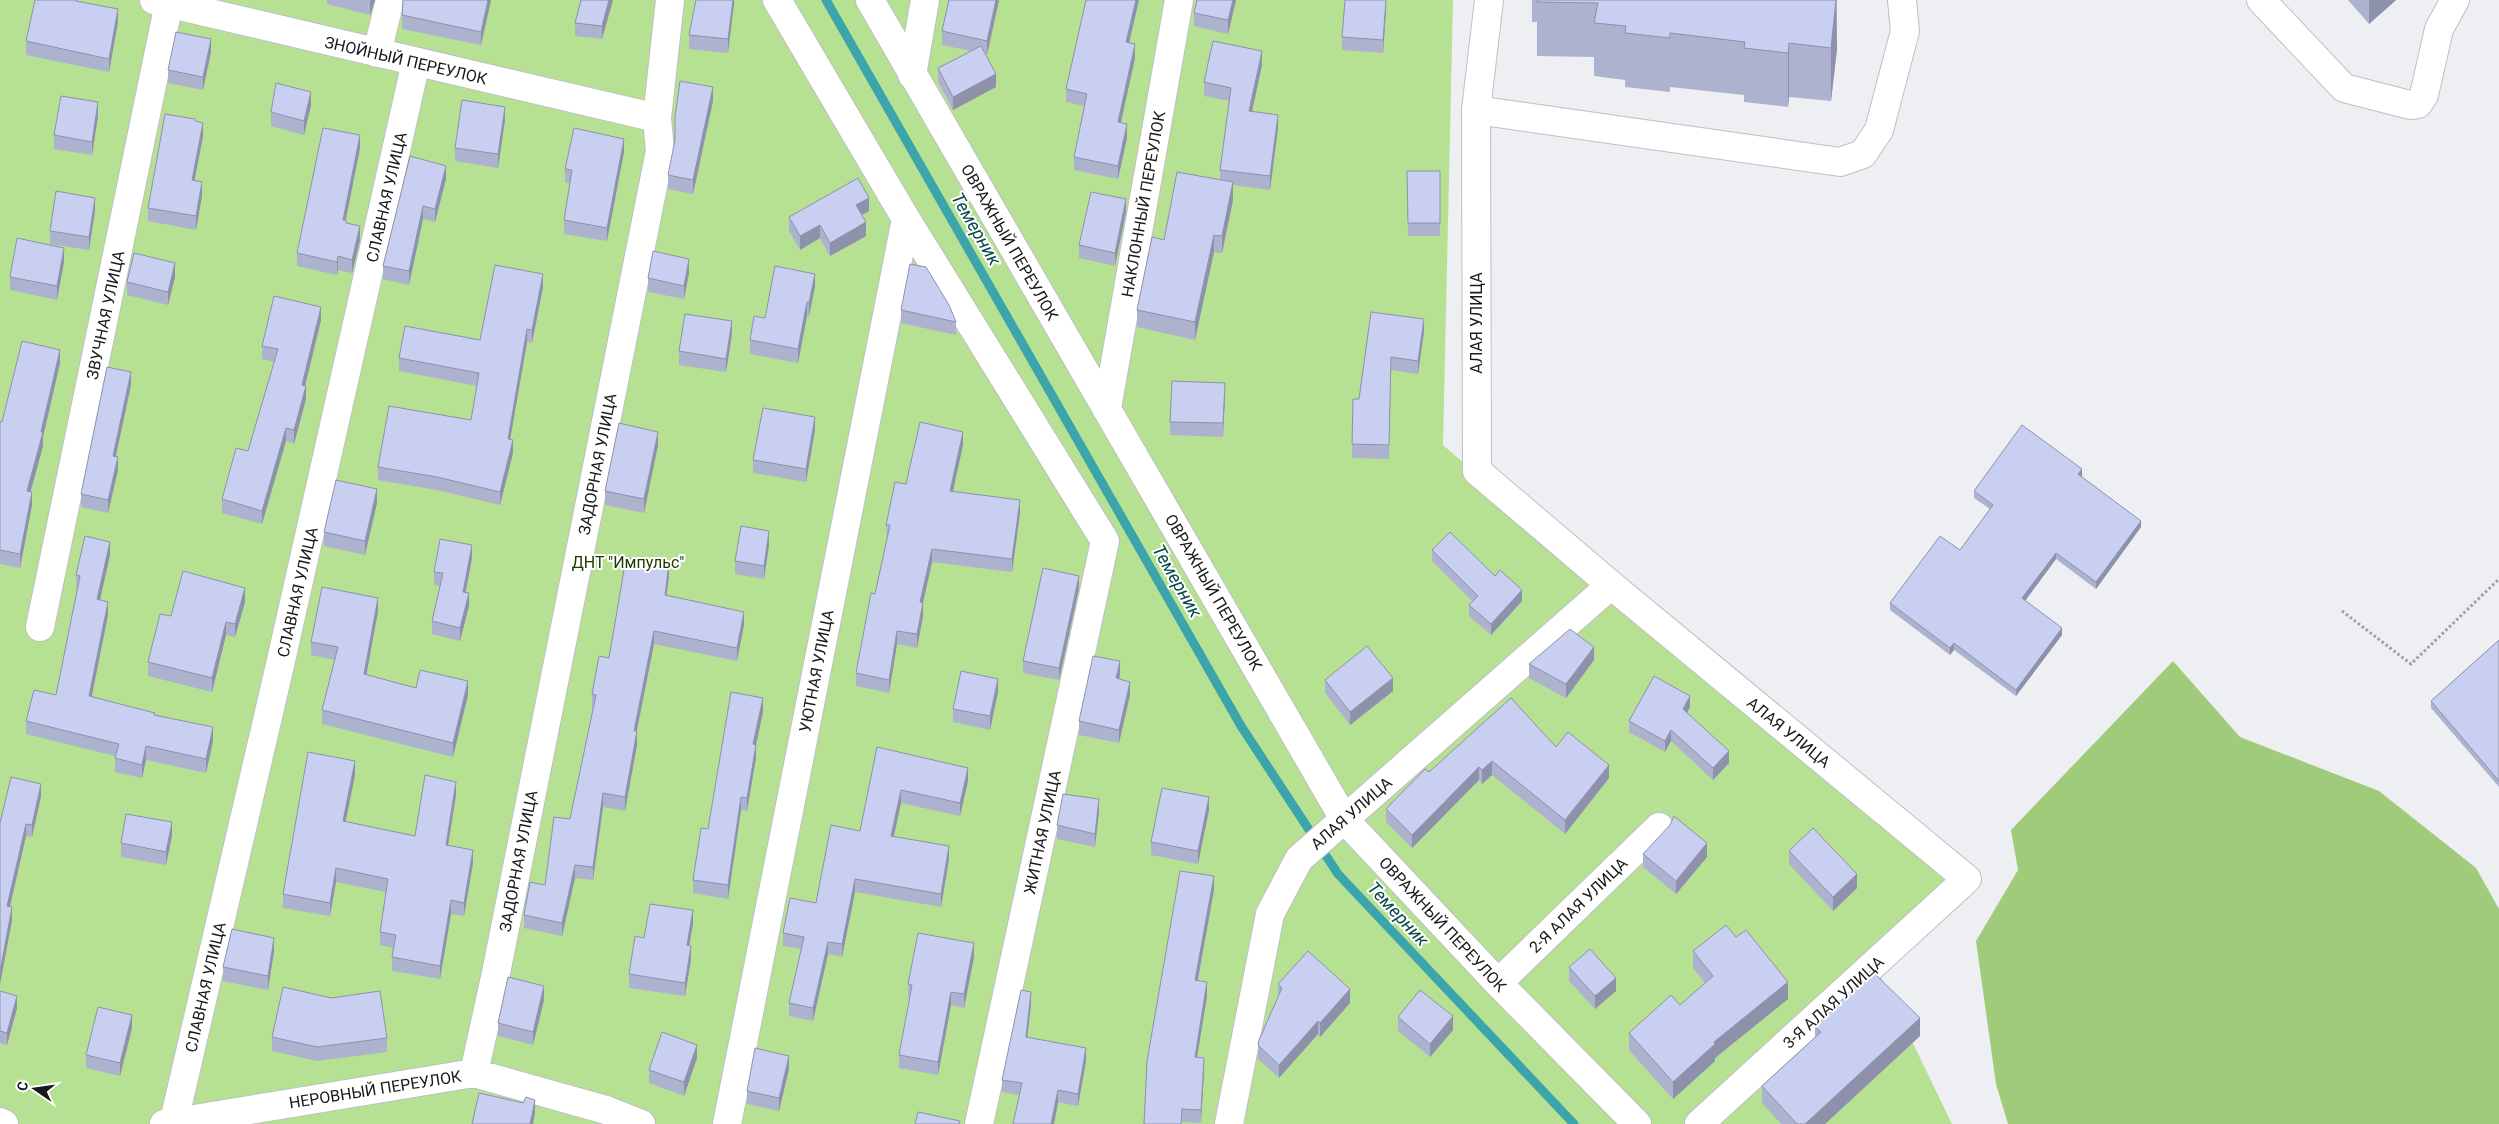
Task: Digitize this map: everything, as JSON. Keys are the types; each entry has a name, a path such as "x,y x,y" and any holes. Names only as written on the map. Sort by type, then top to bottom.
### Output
{"street":[{"path":"377,53 390,0"},
{"name":"ЗАДОРНАЯ УЛИЦА","path":"474,1073 500,954 660,151 657,118 670,0"},
{"path":"777,0 906,219"},
{"name":"ОВРАЖНЫЙ ПЕРЕУЛОК","path":"870,0 1344,818 1498,983 1638,1124"},
{"path":"912,75 925,0"},
{"name":"НАКЛОННЫЙ ПЕРЕУЛОК","path":"1107,408 1180,0"},
{"name":"АЛАЯ УЛИЦА","path":"1488,0 1476,110 1477,471 1611,586 1967,879"},
{"path":"1476,110 1840,162 1863,154 1880,130 1905,31 1902,0"},
{"path":"2261,0 2344,88 2410,104 2418,104 2424,95 2439,29 2455,0"},
{"name":"ЗНОЙНЫЙ ПЕРЕУЛОК","path":"162,2 657,118"},
{"name":"ЗВУЧНАЯ УЛИЦА","path":"40,627 162,2"},
{"name":"СЛАВНАЯ УЛИЦА","path":"169,1122 282,655 416,62"},
{"name":"ЖИТНАЯ УЛИЦА","path":"906,219 1105,541 979,1124"},
{"name":"УЮТНАЯ УЛИЦА","path":"727,1124 906,219"},
{"name":"АЛАЯ УЛИЦА","path":"1229,1124 1270,914 1299,859 1611,586"},
{"name":"2-Я АЛАЯ УЛИЦА","path":"1498,983 1659,827"},
{"name":"3-Я АЛАЯ УЛИЦА","path":"1699,1124 1967,879"},
{"name":"НЕРОВНЫЙ ПЕРЕУЛОК","path":"169,1122 474,1073 606,1110 641,1124"},
{"path":"0,1122 4,1124"}],"path":[{"path":"2342,611 2411,664 2499,579"}],"green space":[{"name":"ДНТ \"Импульс\"","path":"0,0 1453,0 1443,445 1953,887 1873,961 1952,1124 0,1124"},
{"path":"2173,661 2240,737 2379,791 2476,868 2499,909 2499,1124 2008,1124 1996,1084 1976,941 2018,870 2011,830"}],"building":[{"path":"35,0 77,0 118,9 109,59 26,41"},
{"path":"403,0 488,0 481,32 402,15"},
{"path":"581,0 609,0 602,26 575,23"},
{"path":"696,0 733,0 728,39 689,35"},
{"path":"949,0 996,0 987,41 942,31"},
{"path":"1086,0 1136,0 1126,42 1135,44 1118,122 1127,124 1118,166 1074,157 1087,94 1066,89"},
{"path":"1197,0 1233,0 1228,20 1194,13"},
{"path":"1345,0 1386,0 1383,40 1342,37"},
{"path":"1537,0 1836,0 1831,48 1789,43 1788,53 1744,48 1745,42 1670,33 1670,38 1625,33 1626,26 1594,23 1598,3 1537,2"},
{"path":"176,32 211,39 203,77 168,70"},
{"path":"1213,41 1262,51 1249,111 1278,115 1270,176 1220,170 1231,88 1204,82"},
{"path":"981,46 996,74 953,97 938,68"},
{"path":"680,81 713,87 693,180 668,175 675,140 675,117"},
{"path":"276,83 311,92 304,121 271,112"},
{"path":"61,96 98,102 92,142 54,135"},
{"path":"462,100 505,107 498,154 455,148"},
{"path":"165,114 195,119 195,121 203,123 192,180 202,182 196,216 148,208"},
{"path":"323,128 360,135 343,220 346,220 346,223 360,226 352,260 338,256 337,262 297,253"},
{"path":"574,128 624,139 607,228 564,220 572,170 565,169"},
{"path":"410,156 446,166 435,209 423,206 409,271 383,266"},
{"path":"1407,171 1440,171 1440,223 1408,223"},
{"path":"1177,172 1233,182 1222,236 1214,235 1195,322 1137,310 1152,237 1164,240"},
{"path":"858,178 869,198 856,205 866,222 830,243 820,225 800,236 789,217"},
{"path":"56,191 95,198 89,237 50,231"},
{"path":"1091,192 1126,199 1115,253 1079,245"},
{"path":"17,238 64,248 57,286 10,277"},
{"path":"653,251 689,259 684,286 648,278"},
{"path":"134,253 175,263 168,292 127,282"},
{"path":"910,264 926,267 949,305 956,322 901,310"},
{"path":"495,265 543,274 532,330 527,329 508,439 513,440 500,492 437,477 378,467 389,406 471,420 479,373 399,358 405,326 480,340"},
{"path":"775,266 815,274 809,303 807,302 798,349 750,340 754,316 765,318"},
{"path":"274,296 321,307 302,385 306,386 294,430 286,428 262,511 222,499 236,448 248,451 278,349 262,346"},
{"path":"1371,312 1424,319 1418,361 1391,357 1389,445 1352,444 1353,399 1359,399"},
{"path":"685,314 732,321 726,359 679,351"},
{"path":"22,341 60,350 41,432 43,432 27,491 32,492 20,554 0,550 0,421 2,422"},
{"path":"107,367 131,372 113,456 118,457 108,500 81,494"},
{"path":"1172,381 1225,383 1223,423 1170,422"},
{"path":"763,408 815,417 806,469 753,460"},
{"path":"920,422 963,432 950,491 1020,500 1012,559 932,549 920,602 923,603 917,634 897,631 889,680 856,673 871,593 875,594 890,525 886,525 895,482 906,484"},
{"path":"619,423 658,432 644,499 605,491"},
{"path":"2022,425 2082,469 2078,474 2141,521 2096,582 2056,553 2022,598 2062,628 2016,690 1954,643 1950,648 1890,603 1940,536 1960,550 1993,505 1974,491"},
{"path":"336,480 377,489 365,541 324,532"},
{"path":"741,526 769,531 764,566 735,561"},
{"path":"1450,532 1495,576 1500,570 1522,590 1491,624 1469,605 1478,596 1432,550"},
{"path":"85,536 110,542 97,599 108,602 89,696 155,713 154,715 213,727 206,759 146,746 142,765 115,758 119,744 26,721 34,690 56,695 80,576 76,575"},
{"path":"440,539 472,545 463,592 469,593 460,628 432,621 443,573 434,572"},
{"path":"626,558 669,563 665,595 744,612 737,648 654,631 634,731 637,731 625,797 603,793 593,867 575,865 562,923 524,915 530,882 545,885 554,817 570,819 596,695 592,694 599,656 609,658"},
{"path":"1043,568 1079,576 1059,668 1023,661"},
{"path":"183,571 245,588 235,624 226,622 212,678 148,662 160,614 171,616"},
{"path":"322,587 378,598 364,674 416,688 420,670 468,681 453,743 322,710 338,647 311,642"},
{"path":"1570,629 1594,647 1566,684 1529,664"},
{"path":"2499,640 2499,781 2431,701"},
{"path":"1367,646 1393,678 1350,712 1325,680"},
{"path":"1093,656 1120,661 1116,678 1130,682 1119,730 1079,721"},
{"path":"961,671 998,679 990,716 953,709"},
{"path":"1654,676 1690,696 1683,709 1729,751 1713,768 1671,730 1665,741 1629,721"},
{"path":"731,692 763,698 753,744 756,745 747,798 741,797 728,885 693,880 701,828 708,829"},
{"path":"1511,698 1556,747 1568,732 1609,765 1565,820 1492,761 1482,770 1479,767 1412,835 1386,809 1425,769 1429,772"},
{"path":"877,747 968,768 960,803 901,790 891,836 949,846 941,894 855,879 842,944 828,942 813,1008 789,1003 804,937 783,933 790,898 816,903 831,825 860,831"},
{"path":"308,752 355,761 343,821 415,836 425,775 456,782 446,845 473,850 464,903 451,900 440,966 392,957 396,935 380,932 388,879 336,868 330,903 283,894"},
{"path":"11,777 41,784 32,825 26,824 7,906 12,907 0,972 0,823"},
{"path":"1162,788 1209,797 1198,851 1151,842"},
{"path":"1063,794 1099,799 1095,834 1057,825"},
{"path":"126,814 172,822 166,852 121,843"},
{"path":"1674,816 1707,843 1676,881 1643,854 1670,825"},
{"path":"1813,828 1857,874 1833,897 1789,851"},
{"path":"1180,871 1214,876 1195,980 1207,982 1195,1057 1204,1058 1201,1110 1182,1109 1181,1124 1144,1124 1147,1061"},
{"path":"650,904 693,910 687,945 691,946 685,983 629,974 635,936 644,938"},
{"path":"1726,925 1736,937 1746,930 1788,982 1714,1042 1715,1044 1673,1082 1629,1033 1671,995 1680,1005 1713,976 1693,951"},
{"path":"232,929 274,938 268,976 223,967"},
{"path":"918,933 974,943 964,994 951,992 938,1062 899,1055 912,985 908,984"},
{"path":"1590,949 1616,978 1595,996 1569,967"},
{"path":"1308,951 1350,989 1320,1023 1318,1021 1279,1065 1258,1045 1259,1040 1282,988 1278,984"},
{"path":"1871,970 1920,1018 1805,1124 1797,1124 1762,1086 1821,1032 1815,1027"},
{"path":"508,977 544,986 533,1032 498,1023"},
{"path":"283,987 331,998 380,991 387,1038 317,1047 272,1037"},
{"path":"1021,990 1031,992 1026,1037 1086,1048 1078,1094 1058,1090 1051,1124 1013,1124 1022,1083 1002,1080"},
{"path":"1420,990 1453,1016 1430,1044 1398,1017"},
{"path":"0,991 17,996 7,1033 0,1031"},
{"path":"98,1007 132,1015 120,1063 86,1055"},
{"path":"662,1032 697,1045 684,1082 649,1070"},
{"path":"755,1048 789,1056 779,1098 747,1091"},
{"path":"479,1093 523,1103 526,1097 535,1100 530,1124 472,1124"},
{"path":"918,1112 960,1121 959,1124 915,1124"}],"waterway":[{"name":"Темерник","path":"826,0 1241,726 1338,874 1574,1124"}]}
